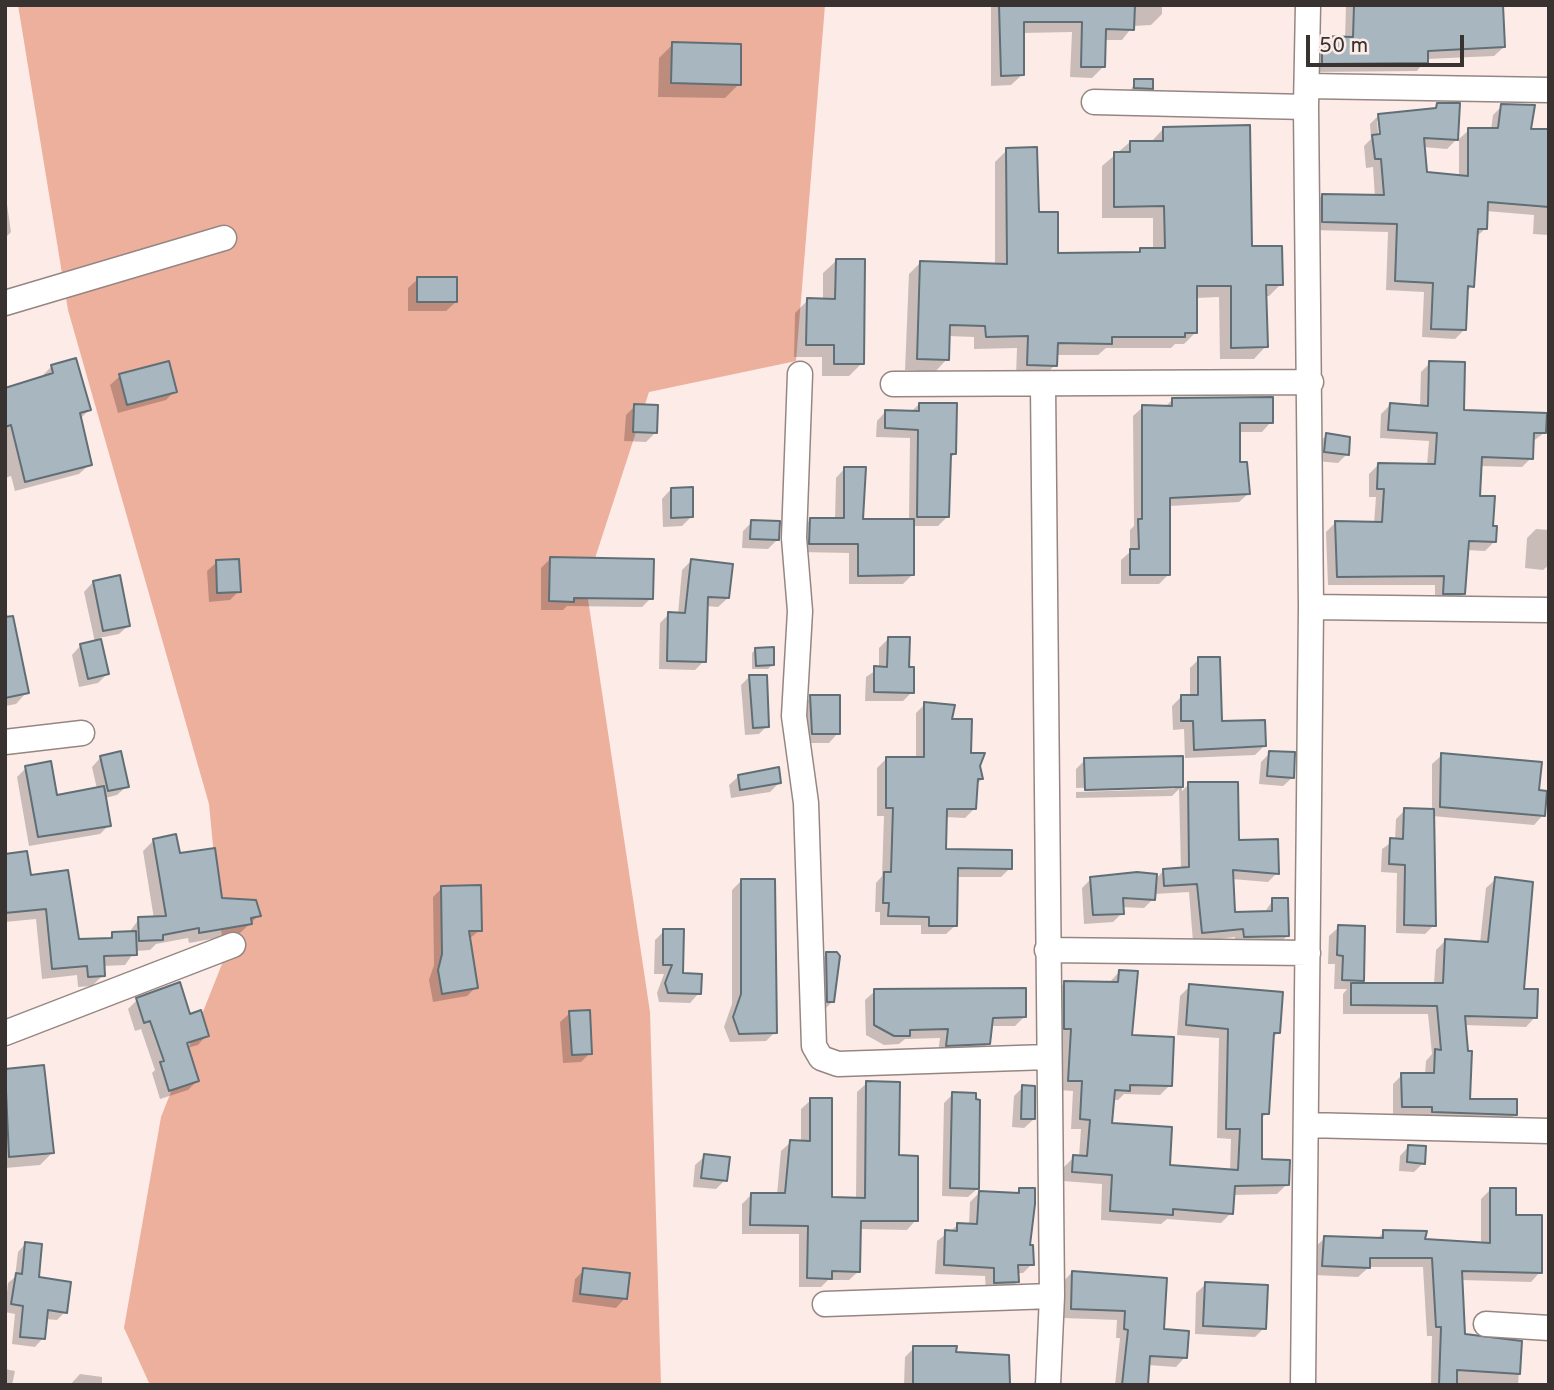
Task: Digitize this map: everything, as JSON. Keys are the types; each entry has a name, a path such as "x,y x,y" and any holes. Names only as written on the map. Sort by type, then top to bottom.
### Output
{"street":[{"path":"1303,1385 1311,607 1311,382 1306,96 1308,5"},
{"path":"1094,102 1549,90"},
{"path":"5,303 224,238"},
{"path":"800,374 794,538 800,611 794,716 806,803 814,1046 821,1058 838,1064 1048,1057"},
{"path":"893,384 1311,382"},
{"path":"1043,385 1052,1296 1048,1385"},
{"path":"1311,607 1549,610"},
{"path":"5,742 82,733"},
{"path":"5,1033 233,946"},
{"path":"1047,950 1308,953"},
{"path":"1306,1125 1549,1131"},
{"path":"825,1304 1052,1296"},
{"path":"1486,1324 1549,1328"}],"shaded area":[{"path":"18,5 825,5 796,361 649,392 586,586 650,1012 661,1385 150,1385 124,1328 161,1117 224,959 209,804 68,310"}],"building":[{"path":"999,5 1135,5 1134,30 1106,29 1105,67 1081,67 1082,22 1024,22 1024,75 1001,76"},
{"path":"1354,5 1503,5 1505,47 1428,51 1428,63 1322,64 1322,36 1353,37"},
{"path":"672,42 741,44 741,85 671,83"},
{"path":"1134,79 1153,79 1153,89 1134,88"},
{"path":"1437,103 1460,103 1458,140 1424,138 1427,172 1468,176 1468,128 1498,128 1501,104 1535,105 1531,129 1549,129 1549,207 1488,202 1487,229 1478,229 1474,287 1468,286 1466,330 1431,329 1433,283 1395,281 1397,224 1322,222 1322,194 1384,195 1381,159 1375,159 1372,135 1380,134 1378,114 1436,108"},
{"path":"1250,125 1252,246 1282,246 1283,285 1266,285 1268,347 1231,348 1231,286 1197,286 1197,333 1185,333 1185,337 1112,337 1112,344 1058,343 1057,366 1027,365 1028,336 986,337 985,326 950,325 949,360 917,359 920,261 1007,264 1006,148 1037,147 1039,212 1058,212 1058,253 1140,252 1140,248 1165,248 1164,206 1114,207 1114,152 1130,152 1130,141 1163,141 1163,127"},
{"path":"836,259 865,259 864,364 834,364 834,345 806,345 807,298 835,299"},
{"path":"417,277 457,277 457,302 417,302"},
{"path":"76,358 91,410 80,413 92,465 25,482 11,425 5,427 5,388 53,373 51,365"},
{"path":"169,361 177,392 127,405 119,374"},
{"path":"1429,361 1465,362 1464,410 1547,413 1546,433 1534,433 1533,459 1482,457 1480,496 1495,496 1493,526 1497,526 1496,542 1469,541 1465,594 1443,594 1444,576 1337,577 1335,521 1382,522 1384,489 1377,489 1378,463 1435,464 1437,433 1388,430 1390,403 1428,406"},
{"path":"1273,397 1273,423 1240,423 1240,462 1247,462 1250,494 1170,498 1170,575 1130,575 1130,549 1139,549 1138,519 1142,519 1142,405 1172,406 1172,398"},
{"path":"919,403 957,403 956,454 951,454 949,517 917,517 918,430 885,428 885,410 919,411"},
{"path":"634,404 658,405 657,433 633,432"},
{"path":"1326,433 1350,437 1349,455 1324,452"},
{"path":"844,467 866,467 863,519 914,519 914,575 858,576 858,544 809,544 810,518 844,518"},
{"path":"693,487 693,517 671,518 671,488"},
{"path":"751,520 780,521 779,540 750,539"},
{"path":"550,557 654,559 653,599 574,598 574,602 549,601"},
{"path":"239,559 241,592 217,593 216,560"},
{"path":"691,559 733,564 729,598 708,597 706,662 667,661 668,612 685,613"},
{"path":"120,575 130,626 103,631 93,581"},
{"path":"13,616 29,693 5,698 5,617"},
{"path":"888,637 910,637 909,667 914,667 914,693 874,692 874,666 887,667"},
{"path":"101,639 109,674 88,679 80,644"},
{"path":"774,647 774,665 756,666 755,648"},
{"path":"1198,657 1220,657 1222,721 1265,720 1266,746 1194,750 1193,721 1181,721 1181,695 1198,695"},
{"path":"749,675 767,675 769,727 753,728"},
{"path":"810,695 840,695 840,734 812,734"},
{"path":"924,702 955,705 952,719 972,719 971,753 985,753 980,766 983,779 978,779 976,809 947,809 946,849 1012,850 1012,869 958,868 957,926 929,926 929,917 888,916 889,903 883,903 884,872 891,872 893,808 886,808 886,757 924,757"},
{"path":"121,751 129,787 108,791 100,756"},
{"path":"1269,751 1295,752 1294,778 1267,776"},
{"path":"1441,753 1542,762 1539,790 1547,791 1545,816 1440,807"},
{"path":"1183,756 1183,787 1085,790 1084,758"},
{"path":"51,761 57,795 104,786 111,826 38,837 25,766"},
{"path":"779,767 781,783 740,790 738,775"},
{"path":"1188,782 1238,782 1239,840 1278,839 1279,874 1233,870 1235,912 1272,911 1272,898 1288,898 1289,936 1244,937 1243,929 1202,933 1197,884 1164,886 1163,869 1189,867"},
{"path":"1404,808 1434,809 1436,926 1404,925 1405,865 1389,864 1390,838 1403,839"},
{"path":"176,834 180,853 215,848 222,898 256,900 261,916 251,918 252,924 199,933 199,928 163,935 163,940 139,941 138,917 166,916 153,839"},
{"path":"27,851 31,875 68,870 79,939 112,938 112,932 136,931 137,955 104,956 105,976 88,977 87,966 52,969 46,909 5,913 5,854"},
{"path":"1137,872 1157,874 1155,900 1123,898 1124,914 1093,915 1090,877"},
{"path":"1495,877 1533,882 1524,989 1538,989 1537,1018 1465,1016 1468,1051 1472,1051 1470,1099 1517,1099 1517,1115 1432,1112 1432,1107 1402,1107 1401,1073 1434,1073 1435,1049 1441,1050 1437,1006 1351,1005 1351,983 1443,983 1445,939 1488,942"},
{"path":"741,879 775,879 777,1033 739,1034 733,1017 741,994"},
{"path":"481,885 482,931 469,931 478,988 442,994 438,970 442,954 441,886"},
{"path":"1338,925 1365,926 1364,981 1342,980 1343,956 1337,955"},
{"path":"663,929 684,929 683,973 702,974 701,994 668,993 665,983 672,965 663,965"},
{"path":"826,952 837,952 840,956 834,1002 827,1002"},
{"path":"1119,970 1138,971 1132,1035 1174,1037 1172,1086 1130,1085 1130,1091 1115,1090 1112,1123 1172,1127 1170,1165 1238,1170 1240,1129 1226,1129 1228,1029 1186,1025 1189,984 1283,992 1280,1033 1274,1033 1269,1114 1262,1114 1262,1159 1290,1160 1289,1185 1235,1186 1233,1214 1173,1209 1173,1215 1110,1211 1112,1175 1072,1172 1073,1155 1087,1156 1090,1120 1080,1119 1082,1081 1068,1081 1071,1029 1064,1029 1064,981 1118,982"},
{"path":"180,982 190,1014 201,1010 209,1036 187,1043 199,1081 169,1091 160,1062 164,1061 150,1021 144,1023 136,998"},
{"path":"1026,988 1026,1017 993,1018 990,1044 946,1046 948,1029 910,1030 910,1036 894,1036 874,1025 874,989"},
{"path":"590,1010 592,1054 572,1055 569,1011"},
{"path":"44,1065 54,1153 9,1157 5,1069"},
{"path":"866,1081 900,1082 899,1155 918,1156 918,1221 861,1221 860,1272 832,1271 832,1279 807,1278 808,1226 750,1225 751,1193 785,1193 790,1140 810,1141 810,1098 832,1098 832,1197 865,1198"},
{"path":"1022,1085 1035,1086 1035,1119 1021,1119"},
{"path":"952,1092 976,1093 976,1099 980,1100 979,1189 950,1188"},
{"path":"1408,1145 1426,1146 1425,1164 1407,1162"},
{"path":"704,1154 730,1157 727,1181 701,1178"},
{"path":"1019,1188 1035,1188 1035,1204 1030,1245 1033,1245 1034,1265 1018,1265 1019,1282 994,1283 994,1268 944,1265 945,1230 957,1231 957,1223 977,1224 979,1191 1019,1193"},
{"path":"1490,1188 1516,1188 1516,1215 1542,1215 1542,1273 1462,1271 1465,1334 1522,1341 1520,1374 1457,1370 1457,1385 1439,1385 1441,1327 1436,1327 1432,1258 1370,1258 1370,1268 1322,1266 1324,1236 1383,1238 1383,1230 1427,1231 1425,1239 1490,1243"},
{"path":"25,1242 42,1244 39,1277 71,1282 67,1313 48,1310 45,1339 20,1337 23,1306 11,1304 16,1273 22,1274"},
{"path":"583,1268 630,1273 627,1299 580,1294"},
{"path":"1072,1271 1167,1278 1164,1329 1189,1331 1187,1358 1150,1356 1148,1385 1122,1385 1128,1330 1124,1329 1125,1311 1071,1309"},
{"path":"1205,1282 1268,1285 1266,1329 1203,1326"},
{"path":"913,1346 957,1346 956,1352 1009,1355 1010,1384 913,1385"}]}
